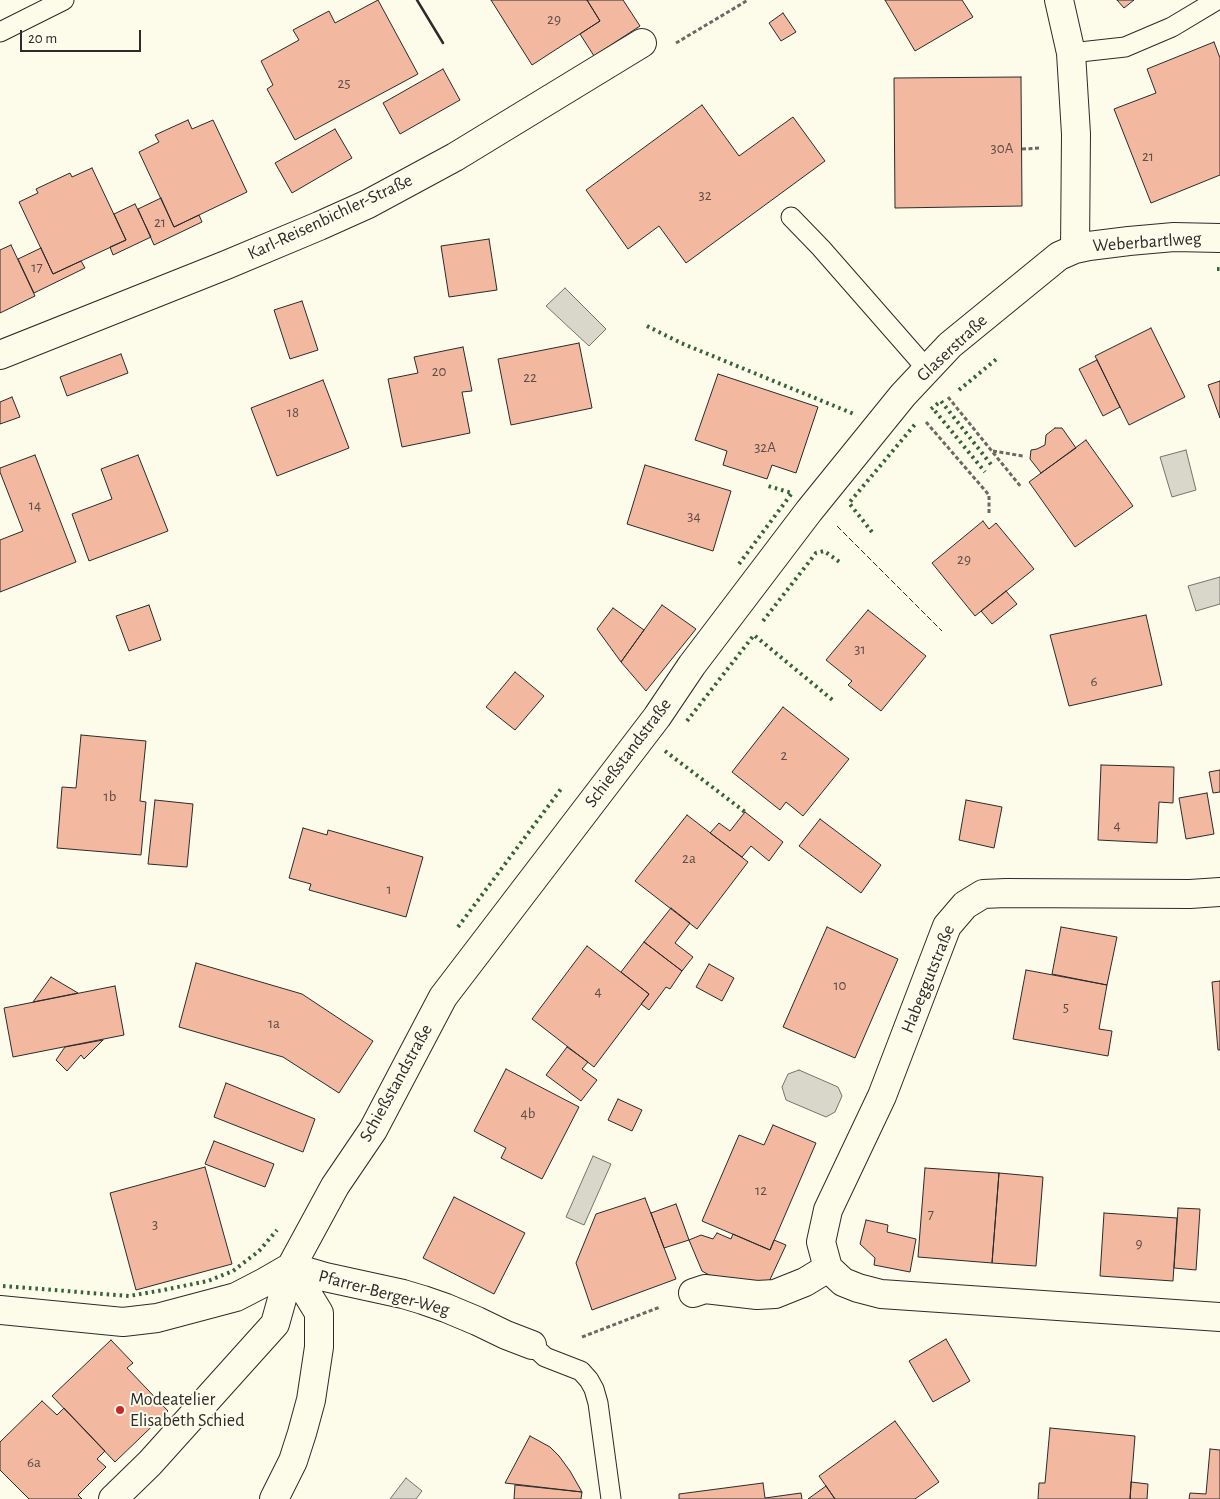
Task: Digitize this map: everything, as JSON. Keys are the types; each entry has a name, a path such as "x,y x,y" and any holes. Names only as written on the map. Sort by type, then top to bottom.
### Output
{"street":[{"path":"1059,0 1071,53 1076,134 1075,249"},
{"name":"Karl-Reisenbichler-Straße","path":"0,354 226,265 368,204 456,156 633,49"},
{"name":"Weberbartlweg","path":"1075,249 1138,240 1182,237 1220,238"},
{"name":"Glaserstraße","path":"692,665 810,511 903,395 950,345 1042,269 1059,256 1075,249"},
{"name":"Schießstandstraße","path":"113,1499 150,1463 275,1324 291,1267 334,1186 373,1130 443,997 657,717 692,665"},
{"name":"Habeggutstraße","path":"828,1268 821,1242 828,1210 882,1096 947,926 964,905 983,894 999,893 1190,894 1220,892"},
{"path":"0,1310 123,1322 157,1318 236,1296 291,1267 319,1313 319,1347 311,1400 302,1433 292,1461 274,1499"},
{"name":"Pfarrer-Berger-Weg","path":"291,1267 324,1277 410,1296 446,1308 532,1345"},
{"path":"693,1293 705,1290 775,1294 805,1282 828,1268 843,1282 880,1294 1220,1317"}],"lane":[{"path":"0,32 64,0"},
{"path":"1071,53 1125,47 1172,27 1217,0"},
{"path":"792,217 927,369"},
{"path":"532,1345 545,1357 581,1371 594,1389 598,1403 611,1499"}],"path":[{"path":"633,49 637,58 652,56 748,0"},
{"path":"1022,149 1046,147"},
{"path":"943,391 1020,486"},
{"path":"926,422 989,496 989,515"},
{"path":"992,451 1023,456"},
{"path":"532,1345 566,1343 693,1293"}],"shaded area":[{"path":"565,288 606,329 589,346 546,306"},
{"path":"1186,450 1196,490 1172,497 1160,457"},
{"path":"1220,577 1220,604 1196,611 1188,586"},
{"path":"799,1070 838,1087 842,1096 835,1112 826,1117 786,1100 782,1087 788,1074"},
{"path":"593,1156 611,1164 584,1225 566,1217"},
{"path":"406,1478 422,1491 416,1499 390,1499"}],"building":[{"path":"378,0 418,74 295,140 267,89 273,85 261,61 299,40 293,30 329,11 335,23"},
{"path":"491,0 587,0 600,21 532,65"},
{"path":"587,0 623,0 640,26 594,56 580,34 600,21"},
{"path":"885,0 962,0 973,17 915,51"},
{"path":"1117,0 1134,0 1124,8"},
{"path":"783,13 796,32 781,41 769,23"},
{"path":"1214,42 1220,58 1220,175 1151,203 1114,109 1156,93 1147,69"},
{"path":"443,69 460,100 400,134 383,103"},
{"path":"1021,77 1022,206 895,208 894,78"},
{"path":"702,105 739,156 793,117 825,161 686,263 659,226 628,249 586,190"},
{"path":"188,120 192,129 213,120 247,192 174,227 139,152 159,142 155,135"},
{"path":"335,129 352,158 292,193 275,163"},
{"path":"92,168 126,240 53,274 19,202 38,193 36,189 70,173 72,177"},
{"path":"161,198 174,227 199,215 202,222 154,245 138,209"},
{"path":"135,204 151,237 113,255 110,247 126,240 114,214"},
{"path":"489,239 497,290 449,297 441,246"},
{"path":"11,245 35,296 0,313 0,250"},
{"path":"41,248 53,274 81,261 85,268 34,293 18,259"},
{"path":"302,301 318,350 290,359 274,310"},
{"path":"1151,328 1185,397 1129,425 1095,356"},
{"path":"579,343 592,408 511,425 498,359"},
{"path":"463,347 472,391 462,392 470,433 402,447 388,379 418,373 414,357"},
{"path":"121,354 128,373 67,396 60,377"},
{"path":"1097,360 1120,407 1103,416 1079,369"},
{"path":"718,374 818,407 796,473 772,465 767,479 723,465 727,451 695,440"},
{"path":"323,380 349,448 277,476 251,408"},
{"path":"1220,381 1220,418 1208,385"},
{"path":"12,397 20,417 0,424 0,402"},
{"path":"1055,428 1062,428 1076,448 1041,473 1030,459 1031,450 1045,445 1046,435"},
{"path":"1086,440 1133,506 1075,547 1029,482"},
{"path":"35,455 76,562 0,592 0,540 23,531 0,468"},
{"path":"138,455 168,531 89,561 72,514 112,499 101,469"},
{"path":"645,465 731,491 713,551 627,524"},
{"path":"983,521 989,529 996,523 1034,569 975,616 932,563"},
{"path":"1006,591 1017,604 992,624 981,611"},
{"path":"149,605 161,640 129,651 116,616"},
{"path":"662,605 696,629 646,691 621,662"},
{"path":"613,608 644,630 621,662 597,629"},
{"path":"868,610 926,656 881,711 848,685 852,681 826,660"},
{"path":"1146,615 1162,685 1069,706 1050,635"},
{"path":"515,672 544,696 515,730 486,707"},
{"path":"783,707 849,759 803,816 786,802 780,810 732,772"},
{"path":"81,735 146,741 140,801 146,802 141,855 57,848 62,787 76,788"},
{"path":"1101,765 1174,767 1173,803 1159,802 1157,843 1098,840"},
{"path":"1220,770 1220,792 1213,793 1209,772"},
{"path":"1207,793 1214,834 1186,839 1179,798"},
{"path":"155,800 193,804 187,867 148,864"},
{"path":"966,800 1002,807 994,848 959,840"},
{"path":"745,812 783,842 769,861 751,846 742,857 710,833 719,823 730,831"},
{"path":"687,815 748,862 697,929 635,881"},
{"path":"820,819 881,865 861,893 799,846"},
{"path":"303,828 327,835 328,830 423,857 406,917 309,890 311,884 289,878"},
{"path":"671,908 690,923 675,943 693,957 682,971 644,942"},
{"path":"827,927 898,959 855,1058 783,1027"},
{"path":"1061,927 1117,937 1107,985 1052,974"},
{"path":"644,942 682,971 670,989 666,987 649,1010 641,1004 649,994 621,972"},
{"path":"587,946 649,994 594,1067 532,1019"},
{"path":"196,963 302,994 373,1041 339,1093 283,1057 179,1027"},
{"path":"709,964 734,978 722,1001 696,987"},
{"path":"1026,970 1107,985 1099,1029 1112,1031 1108,1056 1013,1039"},
{"path":"51,977 78,993 33,1002"},
{"path":"1220,981 1220,1050 1218,1050 1212,982"},
{"path":"115,986 124,1035 13,1057 4,1008"},
{"path":"103,1040 84,1059 81,1055 67,1071 56,1060 65,1047"},
{"path":"567,1047 588,1062 582,1069 597,1080 581,1101 546,1075"},
{"path":"506,1069 579,1107 542,1179 501,1158 506,1148 474,1131"},
{"path":"226,1083 315,1119 303,1152 214,1117"},
{"path":"618,1099 642,1110 632,1131 608,1120"},
{"path":"773,1125 816,1143 770,1250 702,1221 739,1135 764,1145"},
{"path":"214,1141 274,1164 265,1187 205,1164"},
{"path":"205,1167 232,1264 136,1290 110,1193"},
{"path":"925,1168 999,1173 992,1263 918,1257"},
{"path":"999,1173 1043,1177 1036,1266 992,1263"},
{"path":"454,1197 525,1233 494,1294 423,1258"},
{"path":"645,1198 676,1279 592,1310 576,1263 596,1214"},
{"path":"676,1204 689,1240 664,1248 651,1213"},
{"path":"1178,1208 1200,1209 1196,1270 1174,1268"},
{"path":"1104,1213 1177,1218 1173,1281 1100,1276"},
{"path":"866,1220 888,1225 887,1232 916,1239 910,1272 874,1265 875,1258 860,1244"},
{"path":"717,1233 731,1239 733,1234 770,1250 774,1240 786,1245 767,1286 723,1283 702,1271 689,1240 701,1235 713,1239"},
{"path":"946,1339 970,1381 933,1402 909,1361"},
{"path":"111,1340 133,1363 127,1368 168,1411 115,1462 52,1396"},
{"path":"42,1401 57,1415 64,1408 105,1451 97,1459 106,1467 78,1495 82,1499 29,1499 0,1470 0,1442"},
{"path":"895,1421 939,1482 915,1499 835,1499 819,1476"},
{"path":"1050,1428 1135,1436 1130,1499 1038,1499 1039,1483 1045,1483"},
{"path":"530,1436 550,1447 559,1456 582,1492 505,1483"},
{"path":"1210,1449 1220,1450 1220,1499 1189,1499 1190,1493 1206,1494"},
{"path":"1131,1482 1148,1484 1147,1499 1130,1499"},
{"path":"763,1483 765,1498 801,1493 802,1499 679,1499 679,1494"},
{"path":"515,1485 582,1492 581,1499 514,1499"},
{"path":"826,1486 835,1499 808,1499"}],"hedge":[{"path":"647,326 681,343 854,414"},
{"path":"959,390 999,357"},
{"path":"931,409 941,401 993,467"},
{"path":"935,411 985,472"},
{"path":"872,532 849,503 917,422"},
{"path":"739,564 792,493 768,486"},
{"path":"763,621 816,553 824,551 841,563"},
{"path":"687,721 754,635 835,702"},
{"path":"665,751 745,812"},
{"path":"458,927 561,789"},
{"path":"3,1286 129,1296 208,1281 233,1271 259,1251 277,1230"}],"fence":[{"path":"837,526 942,631"}],"wall":[{"path":"417,0 443,43"}],"place":[{"name":"Modeatelier Elisabeth Schied","path":"120,1410"}]}
